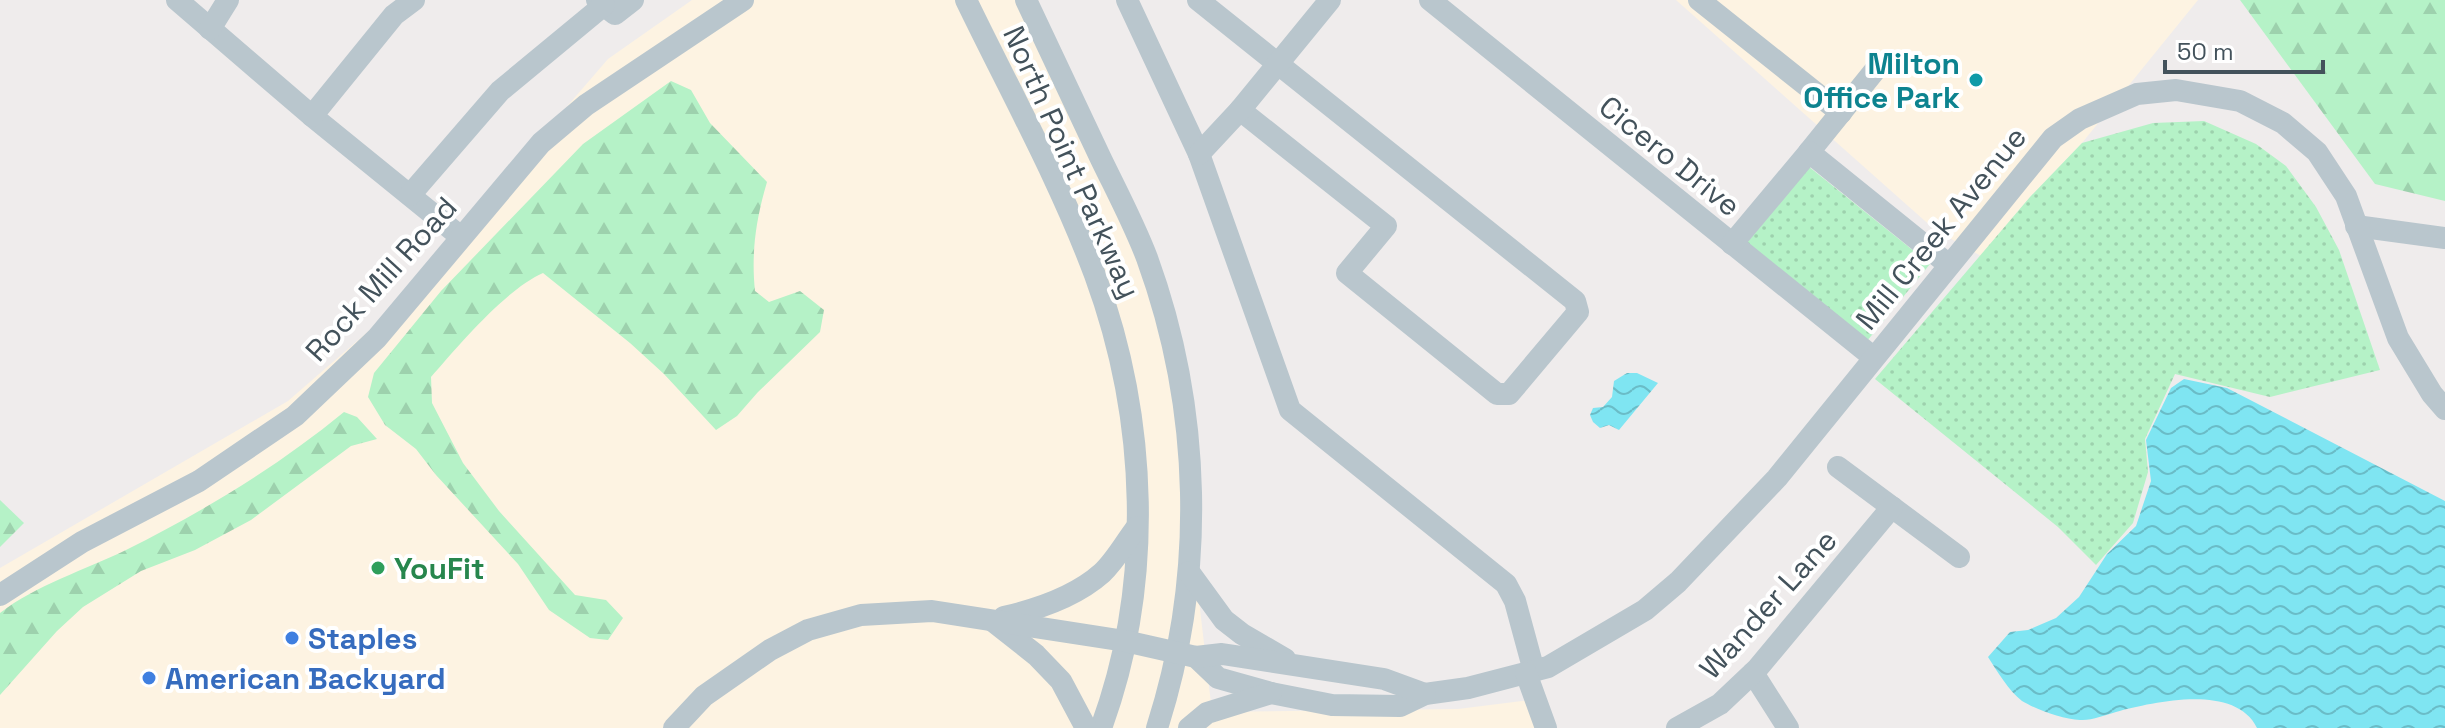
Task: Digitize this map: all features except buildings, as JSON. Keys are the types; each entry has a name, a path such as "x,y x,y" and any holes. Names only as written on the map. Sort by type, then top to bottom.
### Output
{"street":[{"path":"177,0 312,116 461,237"},
{"path":"210,29 228,0"},
{"path":"312,116 394,15 414,0"},
{"path":"410,195 500,91 600,3 615,14 633,0"},
{"name":"Rock Mill Road","path":"0,595 72,548 199,481 295,416 377,338 541,143 586,105 717,7 743,0"},
{"name":"North Point Parkway","path":"966,0 1070,216 1108,313 1125,379 1135,443 1135,585 1125,641 1101,728"},
{"name":"North Point Parkway","path":"1026,0 1131,223 1160,299 1173,344 1187,428 1191,509 1187,655 1157,728"},
{"path":"1127,0 1199,154 1290,410 1506,584 1515,601 1546,728"},
{"path":"1198,0 1575,301 1578,312 1509,394 1497,394 1347,273 1386,226 1240,110"},
{"path":"1199,154 1240,110 1330,0"},
{"name":"Cicero Drive","path":"1430,0 1873,357"},
{"path":"1699,0 1841,113"},
{"path":"1732,244 1876,69"},
{"name":"Mill Creek Avenue","path":"1187,655 1218,678 1271,693 1332,705 1400,706 1425,694 1468,688 1548,667 1645,610 1678,582 1777,478 2053,138 2080,119 2137,94 2176,90 2240,101 2283,123 2317,152 2346,196 2398,338 2432,394 2445,409"},
{"path":"1809,152 1949,265"},
{"path":"2356,226 2445,238"},
{"path":"1838,467 1959,557"},
{"name":"Wander Lane","path":"1677,728 1720,704 1753,673 1892,507"},
{"path":"992,620 1041,609 1085,586 1105,571 1137,527"},
{"path":"1189,572 1224,620 1242,634 1300,667"},
{"path":"674,728 704,696 738,671 808,630 861,615 932,611 1125,641 1187,655"},
{"path":"992,620 1036,655 1061,681 1086,728"},
{"name":"Mill Creek Avenue","path":"1187,655 1222,654 1384,679 1425,694"},
{"path":"1753,673 1788,728"},
{"path":"1189,728 1207,713 1271,693"}],"shaded area":[{"path":"692,0 1028,0 1163,291 1212,712 1458,709 1530,700 1542,728 0,728 0,568 288,401 387,315 608,59"},
{"path":"1676,0 2198,0 2082,143 2030,197 1981,256 1934,229"}],"green space":[{"path":"2240,0 2445,0 2445,201 2375,184"},
{"path":"671,81 691,90 710,123 767,182 755,236 755,291 769,302 800,291 824,310 820,332 737,416 716,430 630,343 543,273 498,305 431,377 432,403 463,463 499,511 575,595 606,600 623,618 608,640 590,638 549,610 518,564 416,449 385,425 368,397 374,373 441,291 583,144"},
{"path":"2204,121 2256,144 2286,166 2316,207 2339,250 2380,370 2270,397 2175,374 2145,439 2148,472 2133,523 2096,565 2058,527 1875,379 2030,197 2082,143 2153,123"},
{"path":"1808,166 1930,264 1867,341 1746,244"},
{"path":"344,412 357,417 377,439 351,446 251,520 195,550 141,571 83,607 57,631 0,695 0,613 29,594 126,550 212,504 266,470"},
{"path":"0,500 24,523 0,547"}],"water":[{"path":"1627,373 1637,373 1658,383 1619,430 1609,425 1600,428 1590,415 1593,408 1603,407 1612,397 1614,381"},
{"path":"2184,379 2227,388 2445,501 2445,728 2257,728 2246,714 2231,705 2192,699 2151,704 2080,720 2042,711 2022,701 2004,680 1988,657 2010,632 2028,630 2056,618 2079,597 2107,554 2136,526 2151,481 2146,440 2171,388"}],"place":[{"name":"Milton Office Park","path":"1976,80"},
{"name":"YouFit","path":"378,568"},
{"name":"Staples","path":"292,638"},
{"name":"American Backyard","path":"149,678"}]}
